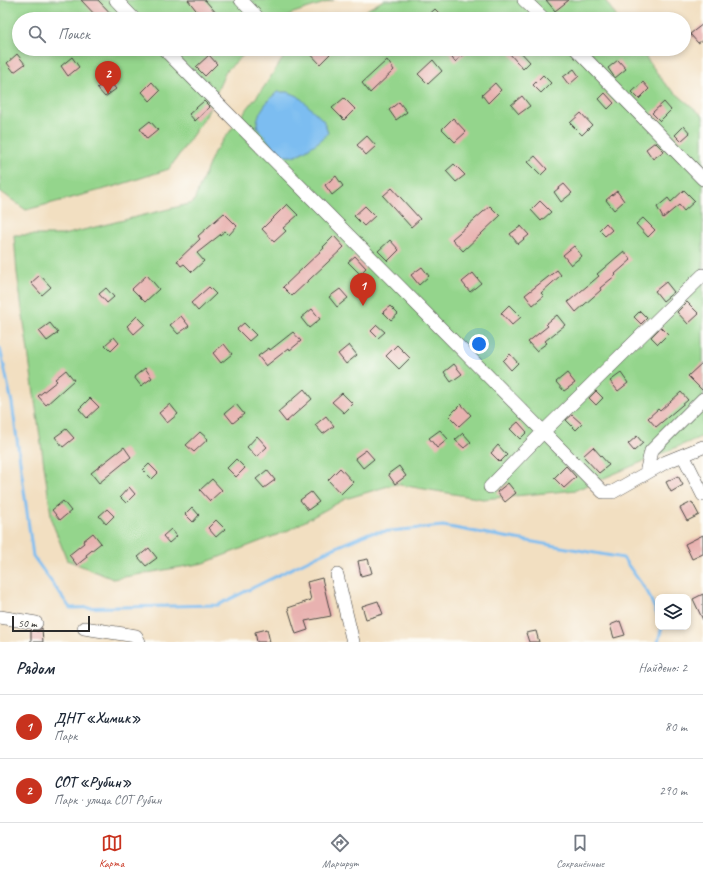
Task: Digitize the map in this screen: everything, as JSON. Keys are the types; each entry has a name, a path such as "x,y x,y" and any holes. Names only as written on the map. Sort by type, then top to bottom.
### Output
{"street":[{"path":"116,0 127,12"},
{"path":"241,0 252,12"},
{"path":"524,0 537,12"},
{"path":"171,56 220,108 604,492 613,492 646,473 683,455 703,448"},
{"path":"583,56 703,179"},
{"path":"490,487 543,432 703,275"},
{"path":"646,473 651,451 703,399"},
{"path":"683,455 703,496"},
{"path":"337,575 353,642"},
{"path":"0,617 36,623"},
{"path":"84,628 137,639"}],"green space":[{"path":"0,0 334,0 296,12 12,12 12,56 242,56 226,71 206,116 169,169 116,186 26,210 0,191"},
{"path":"384,0 605,0 613,12 363,12"},
{"path":"284,56 645,56 665,84 703,116 703,436 576,490 483,499 395,484 345,499 287,531 204,563 113,579 67,560 52,522 17,273 14,235 63,235 193,203 214,152 264,87"}],"water":[{"path":"277,92 288,92 298,96 324,121 328,133 317,143 296,155 285,156 280,154 258,129 257,124 260,113 266,103"}],"building":[{"path":"81,0 98,0 109,12 92,12"},
{"path":"188,0 205,0 215,12 197,12"},
{"path":"546,0 569,0 555,11"},
{"path":"703,24 703,40 698,43 691,33"},
{"path":"15,56 19,56 25,64 14,72 7,63"},
{"path":"208,56 210,56 217,64 205,76 196,67"},
{"path":"313,56 328,56 320,64"},
{"path":"451,56 462,56 455,62"},
{"path":"512,56 524,56 530,62 523,69"},
{"path":"72,57 79,67 68,76 61,66"},
{"path":"387,60 394,70 370,93 362,83"},
{"path":"433,60 442,71 428,84 418,74"},
{"path":"618,60 626,69 615,78 608,68"},
{"path":"574,69 579,76 569,85 563,77"},
{"path":"543,75 551,83 541,93 533,85"},
{"path":"108,79 116,89 105,97 97,88"},
{"path":"152,82 160,91 150,101 142,92"},
{"path":"643,82 649,89 639,99 632,92"},
{"path":"495,83 501,90 488,103 482,95"},
{"path":"605,93 614,103 608,109 599,99"},
{"path":"522,96 530,106 519,114 511,105"},
{"path":"344,98 355,109 344,120 332,108"},
{"path":"204,101 210,107 195,121 189,114"},
{"path":"399,102 407,112 396,120 389,110"},
{"path":"664,102 671,110 660,121 652,113"},
{"path":"581,113 592,125 582,135 570,123"},
{"path":"453,118 466,132 455,142 442,129"},
{"path":"150,121 158,130 147,139 140,129"},
{"path":"684,126 690,133 681,141 675,135"},
{"path":"367,136 376,146 366,155 357,145"},
{"path":"655,142 664,151 653,159 646,149"},
{"path":"535,156 547,169 541,175 528,162"},
{"path":"454,164 465,175 456,182 446,171"},
{"path":"336,176 343,186 332,195 325,185"},
{"path":"564,184 572,193 561,202 554,192"},
{"path":"392,188 420,219 411,227 383,196"},
{"path":"684,190 695,201 684,211 679,205 663,218 657,207 668,198 671,202"},
{"path":"617,191 624,201 614,210 606,200"},
{"path":"540,201 551,212 541,221 531,210"},
{"path":"287,204 298,215 283,228 286,231 274,242 262,229"},
{"path":"365,206 375,216 364,226 354,216"},
{"path":"490,206 500,216 463,251 452,239"},
{"path":"224,213 237,226 229,235 225,231 197,253 204,261 192,272 184,264 181,266 177,261 200,239 198,236"},
{"path":"643,218 655,230 648,237 636,224"},
{"path":"606,223 612,230 605,236 599,230"},
{"path":"521,226 529,235 518,244 510,234"},
{"path":"334,236 344,247 292,296 283,287 324,248 323,247"},
{"path":"390,240 399,250 388,261 378,251"},
{"path":"574,246 582,256 571,265 563,255"},
{"path":"624,251 631,260 576,312 568,302 599,276 597,274"},
{"path":"355,256 366,268 360,274 348,262"},
{"path":"422,267 429,276 419,285 411,275"},
{"path":"557,270 561,275 541,293 544,296 533,305 525,295"},
{"path":"473,273 481,283 470,292 462,282"},
{"path":"40,275 51,287 42,295 31,283"},
{"path":"147,275 159,289 145,302 132,289"},
{"path":"666,282 674,292 663,301 655,291"},
{"path":"209,287 216,294 198,311 191,303"},
{"path":"106,288 114,297 107,303 99,294"},
{"path":"340,289 348,298 337,307 329,297"},
{"path":"687,302 699,314 688,324 677,312"},
{"path":"509,305 521,317 512,325 501,313"},
{"path":"390,306 398,314 391,320 383,312"},
{"path":"312,309 320,319 309,328 301,318"},
{"path":"640,311 647,318 641,324 634,317"},
{"path":"557,315 565,325 545,341 547,343 536,351 528,342 548,326 546,324"},
{"path":"137,316 145,324 134,334 127,326"},
{"path":"181,316 189,326 178,334 170,325"},
{"path":"50,323 58,333 47,341 39,331"},
{"path":"244,323 256,335 249,341 237,329"},
{"path":"377,325 385,332 378,338 371,331"},
{"path":"661,327 668,334 658,344 651,337"},
{"path":"293,332 301,341 290,350 289,348 266,366 258,356 269,348 270,350"},
{"path":"114,337 119,343 111,351 105,345"},
{"path":"224,344 232,354 221,363 213,353"},
{"path":"349,345 357,355 346,364 338,354"},
{"path":"397,345 410,358 399,369 386,356"},
{"path":"510,354 518,363 511,370 503,361"},
{"path":"703,362 703,391 688,376"},
{"path":"454,364 462,374 451,382 444,372"},
{"path":"145,368 152,378 141,386 134,377"},
{"path":"66,370 74,380 46,405 38,396 57,381 55,379"},
{"path":"567,373 575,383 564,391 556,382"},
{"path":"621,373 628,383 618,391 610,381"},
{"path":"304,389 312,399 286,422 278,412"},
{"path":"596,391 603,398 596,405 589,398"},
{"path":"681,392 688,400 656,427 648,418 658,409 660,411"},
{"path":"342,393 353,404 344,413 332,402"},
{"path":"90,398 99,407 87,418 79,409"},
{"path":"170,404 178,414 167,423 159,413"},
{"path":"236,404 244,414 233,423 225,413"},
{"path":"461,404 471,415 459,426 449,416"},
{"path":"572,415 582,424 576,430 566,420"},
{"path":"326,416 334,426 323,434 315,425"},
{"path":"518,422 527,432 520,439 510,429"},
{"path":"66,429 74,438 63,447 55,437"},
{"path":"440,430 448,439 437,448 429,438"},
{"path":"200,432 208,439 194,452 186,445"},
{"path":"463,433 471,442 464,448 455,440"},
{"path":"257,436 267,447 256,457 247,447"},
{"path":"637,436 643,443 634,451 628,444"},
{"path":"498,445 507,455 500,462 491,453"},
{"path":"124,447 131,457 99,483 91,473"},
{"path":"593,447 609,465 599,473 583,456"},
{"path":"366,450 374,459 363,468 355,458"},
{"path":"236,459 245,468 236,477 227,468"},
{"path":"149,464 158,473 152,479 143,470"},
{"path":"399,466 406,476 395,484 388,474"},
{"path":"566,466 576,477 564,488 554,478"},
{"path":"340,468 353,482 341,494 328,480"},
{"path":"267,470 275,480 264,488 256,479"},
{"path":"678,476 683,485 671,492 666,482"},
{"path":"212,479 222,490 210,501 200,490"},
{"path":"508,483 516,493 505,502 497,492"},
{"path":"129,487 135,494 126,503 120,497"},
{"path":"311,492 319,502 308,510 300,500"},
{"path":"63,501 71,511 60,520 52,510"},
{"path":"692,502 699,515 687,521 680,508"},
{"path":"192,507 199,515 193,522 185,514"},
{"path":"107,509 114,516 106,524 99,516"},
{"path":"216,520 225,529 216,537 208,528"},
{"path":"171,529 177,536 169,543 163,536"},
{"path":"93,533 101,543 86,555 87,557 77,565 69,555 84,543 83,541"},
{"path":"703,535 703,554 692,559 685,544"},
{"path":"149,548 157,558 146,566 138,557"},
{"path":"368,559 372,573 361,576 358,561"},
{"path":"322,578 331,616 305,621 308,630 296,634 288,608 311,600 307,582"},
{"path":"703,594 703,620 693,599"},
{"path":"378,601 383,614 366,619 362,606"},
{"path":"620,621 625,635 614,638 610,625"},
{"path":"42,628 43,642 31,642 31,630 38,631"},
{"path":"267,629 270,642 257,642 255,632"},
{"path":"536,631 539,642 529,642 526,633"}],"waterway":[{"path":"0,348 12,403 33,556 70,608 218,605 325,552 369,533 443,526 623,558 648,593 655,610"},
{"path":"658,642 661,630"}],"place":[{"name":"СОТ «Рубин»","path":"108,94"},
{"name":"ДНТ «Химик»","path":"363,306"}]}
